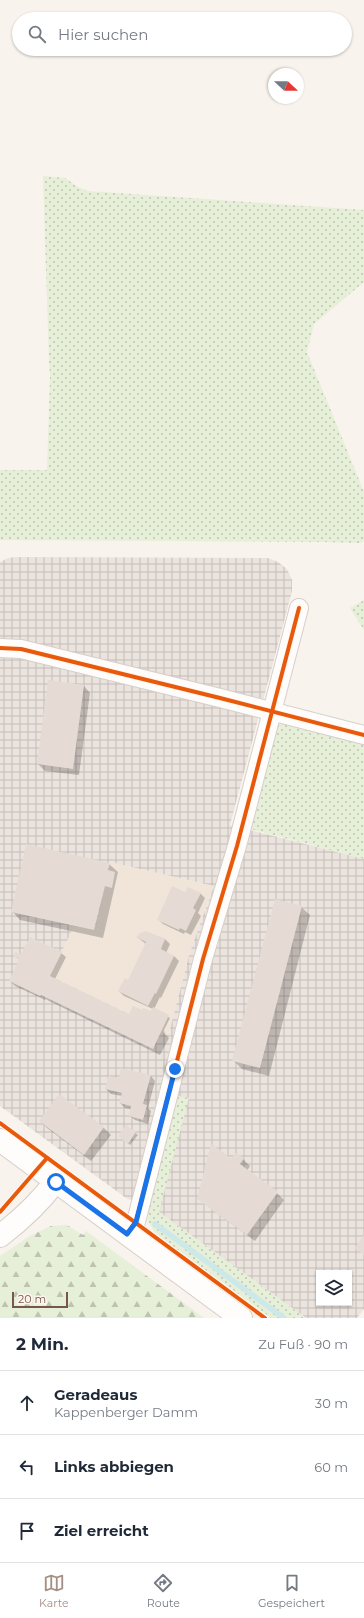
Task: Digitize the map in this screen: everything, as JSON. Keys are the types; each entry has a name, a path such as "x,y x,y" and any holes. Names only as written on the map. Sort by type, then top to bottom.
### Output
{"main road":[{"path":"0,1140 241,1318"},
{"path":"0,1236 17,1223 56,1182"}],"street":[{"path":"127,1234 136,1222 203,959 238,846 299,608"},
{"path":"0,648 21,649 364,735"}],"shaded area":[{"path":"16,557 268,558 278,562 287,569 292,580 292,591 230,825 364,859 364,1309 357,1318 306,1318 159,1212 126,1198 0,1106 0,562 8,558","holes":["110,862 214,886 190,952 169,1033 50,976 74,926 95,930"]},
{"path":"110,862 214,886 190,952 169,1033 50,976 74,925 95,930"}],"green space":[{"path":"43,176 65,178 87,191 364,210 364,282 314,324 307,352 364,492 364,541 360,543 0,540 0,470 47,470 50,376"},
{"path":"364,600 364,630 350,608"},
{"path":"278,721 364,744 364,859 250,829"},
{"path":"178,1096 189,1098 159,1212 306,1318 271,1318 155,1233 148,1221 149,1207"},
{"path":"67,1225 83,1235 86,1231 204,1318 0,1318 0,1256 30,1236 51,1226"}],"building":[{"path":"48,680 84,685 73,769 37,764"},
{"path":"26,844 110,863 108,870 115,872 112,888 105,886 94,930 11,912"},
{"path":"172,886 185,892 188,887 201,893 193,908 196,910 186,931 180,928 179,930 157,920"},
{"path":"275,899 302,906 260,1068 232,1061"},
{"path":"146,931 165,939 161,949 174,956 156,994 155,993 148,1006 118,991 125,978 128,980 146,942 136,937 140,933"},
{"path":"30,937 62,952 50,976 129,1014 133,1006 142,1010 143,1008 151,1011 153,1007 169,1015 153,1049 9,981 19,959 13,956 15,952 21,954"},
{"path":"121,1068 151,1075 143,1104 147,1105 143,1120 129,1116 131,1106 119,1103 122,1093 105,1089 108,1076 119,1078"},
{"path":"59,1094 104,1127 84,1155 39,1121"},
{"path":"126,1125 136,1132 128,1144 118,1136"},
{"path":"211,1144 231,1158 236,1153 244,1158 240,1164 278,1192 247,1235 197,1199"},
{"path":"364,1235 364,1255 355,1248"}],"waterway":[{"path":"155,1224 284,1318"}],"cycle path":[{"path":"127,1234 136,1222 203,959 237,846 299,608"},
{"path":"0,648 21,649 364,735"},
{"path":"0,1123 265,1318"},
{"path":"0,1212 47,1158"}],"route":[{"path":"56,1182 127,1234 136,1222 175,1069"}]}
